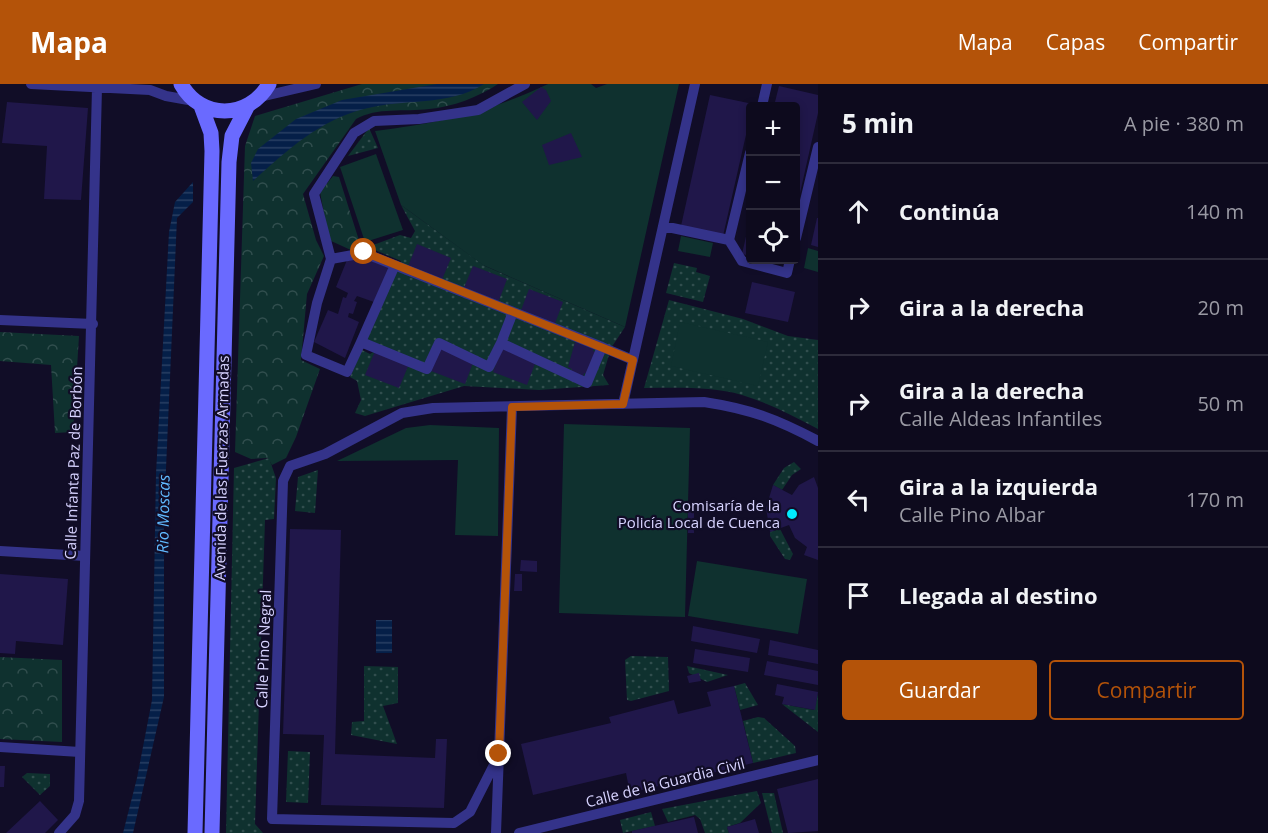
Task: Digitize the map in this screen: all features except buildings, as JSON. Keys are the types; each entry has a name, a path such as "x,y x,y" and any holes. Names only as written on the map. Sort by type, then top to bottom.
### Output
{"main road":[{"name":"Avenida de las Fuerzas Armadas","path":"181,84 198,104 211,134 212,151 195,833"},
{"path":"198,104 225,112 247,107 265,90"},
{"name":"Avenida de las Fuerzas Armadas","path":"212,833 229,162 232,136 247,107"}],"street":[{"path":"32,84 150,90 198,104"},
{"path":"150,90 161,84"},
{"path":"265,90 315,84"},
{"path":"395,265 347,372 306,355 316,303 331,259 314,194 354,133 374,121 419,119 478,110 525,84"},
{"path":"623,404 695,84"},
{"path":"763,102 767,84"},
{"name":"Calle Infanta Paz de Borbón","path":"59,833 71,821 77,808 80,752 98,88"},
{"path":"800,218 818,147"},
{"path":"746,262 742,261 729,240 749,156"},
{"path":"663,226 729,240"},
{"path":"331,259 364,252 633,360"},
{"path":"753,264 787,273 789,264"},
{"path":"361,342 428,369 439,343 489,367 513,312"},
{"path":"0,320 93,324"},
{"path":"501,343 587,383 602,347"},
{"path":"496,833 512,407 704,402 747,409 780,421 818,441"},
{"name":"Calle Pino Negral","path":"455,828 272,819 283,481 290,466 325,454 402,413 433,408 512,407"},
{"path":"0,551 85,556"},
{"path":"0,747 80,752"},
{"path":"455,828 470,812 499,754"},
{"name":"Calle de la Guardia Civil","path":"519,833 548,829 818,760"}],"green space":[{"path":"362,84 498,84 456,104 420,110 382,111 356,119 303,194 316,240 324,256 307,294 301,360 320,369 296,437 286,458 272,465 268,458 251,459 235,452 245,146 255,116"},
{"path":"548,84 591,84 596,88 607,84 679,84 625,327 483,265 401,205 375,131 463,115 526,94"},
{"path":"369,128 378,148 348,156"},
{"path":"376,154 403,230 365,242 340,167"},
{"path":"333,176 339,177 362,250 353,251 329,240 320,192"},
{"path":"401,205 485,266 625,327 611,348 603,375 609,385 539,390 464,386 365,416 355,413 361,400 357,381 350,377 362,350 370,354 375,351 361,342 401,261 368,247 400,235 411,238 415,231"},
{"path":"681,236 713,243 710,257 678,251"},
{"path":"808,248 818,251 818,272 804,268"},
{"path":"674,263 697,268 696,272 710,276 703,302 666,293"},
{"path":"669,300 743,319 788,336 818,340 818,429 752,398 730,392 693,388 644,388"},
{"path":"680,322 768,342 758,386 671,366"},
{"path":"0,332 79,336 73,432 55,433 51,365 0,361"},
{"path":"564,424 690,428 685,617 559,613"},
{"path":"430,425 499,428 498,536 455,535 458,460 337,461 406,428"},
{"path":"269,458 276,478 274,519 265,520 255,824 263,833 226,833 234,468"},
{"path":"794,462 801,469 792,475 782,490 773,485 784,468"},
{"path":"318,470 315,513 295,511 298,477"},
{"path":"780,529 793,554 790,560 785,559 770,536 770,532"},
{"path":"697,561 807,579 798,634 688,616"},
{"path":"631,656 668,657 669,691 631,701 627,700 625,660"},
{"path":"0,657 62,660 62,742 0,739"},
{"path":"364,666 398,667 398,703 383,706 397,744 351,735 352,722 364,721"},
{"path":"687,666 728,675 707,682 689,673"},
{"path":"745,683 758,705 740,710 734,686"},
{"path":"818,693 818,732 782,704 814,710"},
{"path":"758,717 764,718 795,746 796,753 753,763 743,721"},
{"path":"288,751 310,752 308,803 286,802"},
{"path":"27,773 50,774 50,786 40,795 22,777"},
{"path":"757,791 761,803 740,823 727,827 729,833 705,833 700,819 695,815 668,822 662,809"},
{"path":"762,793 774,793 783,833 772,833"},
{"path":"651,812 655,826 623,833 620,820"}],"water":[{"path":"437,84 484,84 456,96 379,106 348,114 304,138 253,181 251,163 258,149 296,119 342,100"},
{"name":"Rio Moscas","path":"193,182 193,202 177,218 164,514 164,697 133,833 123,833 137,778 152,700 156,474 169,232 175,202"},
{"path":"376,620 392,620 392,653 376,653"}],"place":[{"name":"Comisaría de la Policía Local de Cuenca","path":"792,514"}],"route":[{"path":"364,252 633,360 623,404 512,407 499,754"}]}
